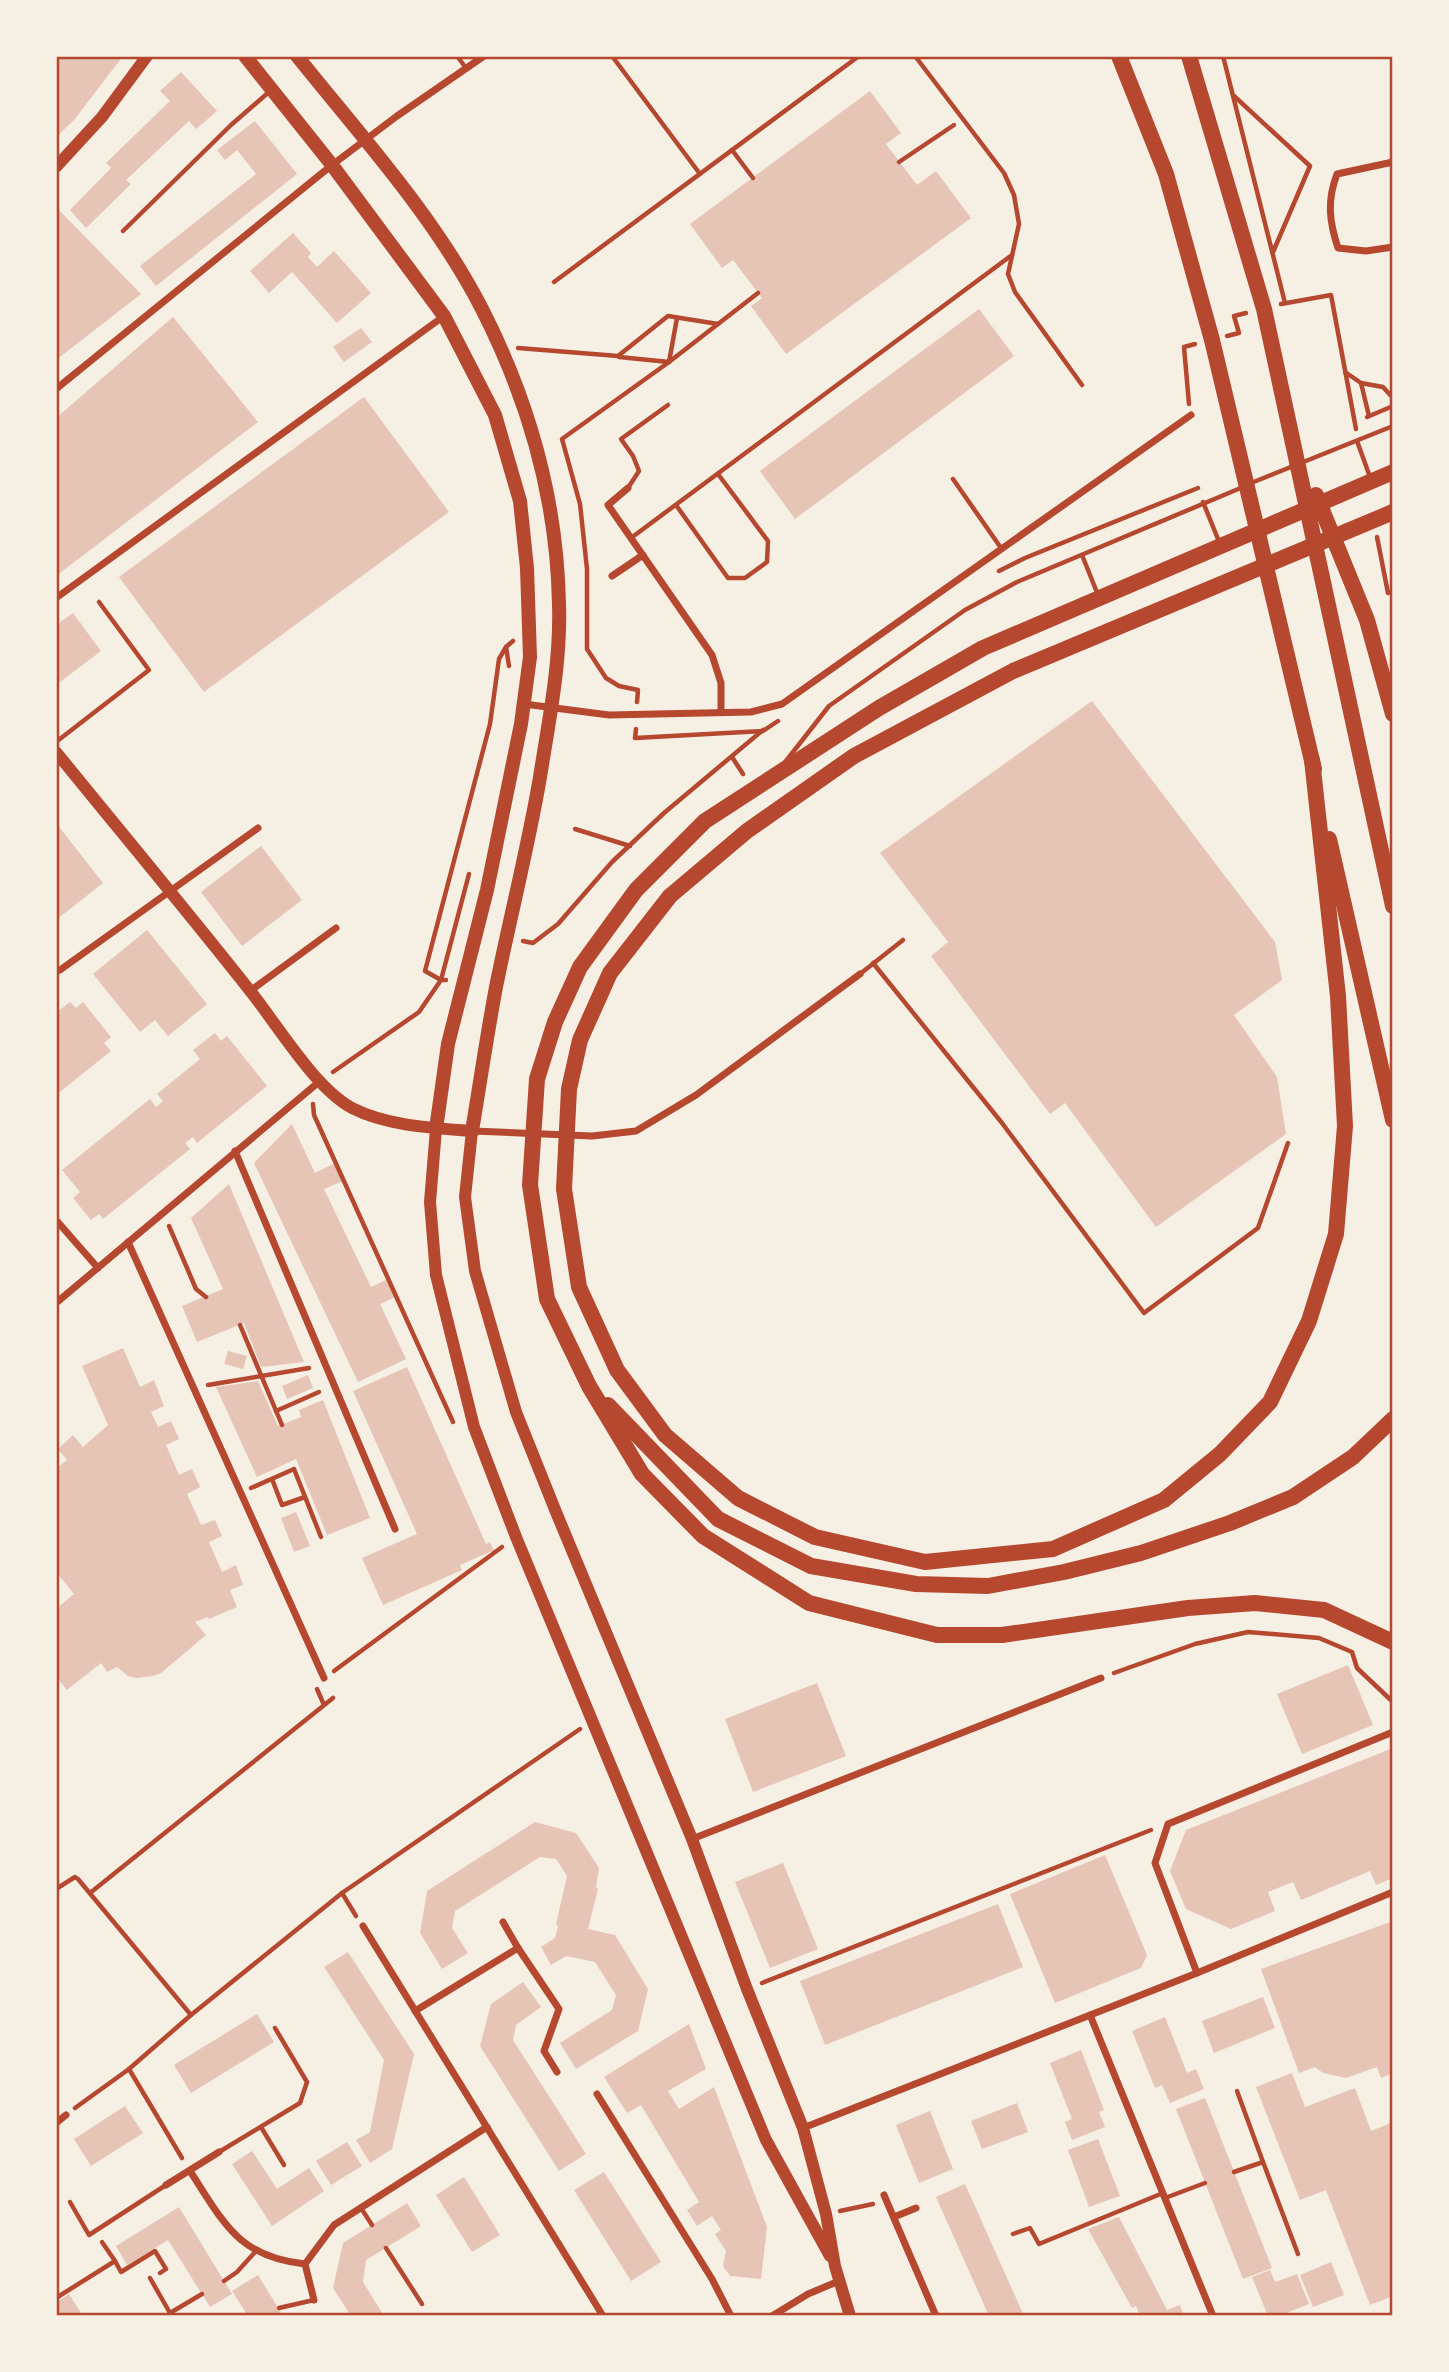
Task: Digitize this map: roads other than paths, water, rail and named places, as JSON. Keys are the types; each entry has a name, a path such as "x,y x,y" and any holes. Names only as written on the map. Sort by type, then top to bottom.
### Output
{"highway":[{"path":"1119,56 1166,174 1212,340 1312,760 1393,1120"},
{"path":"1189,56 1264,309 1393,906"},
{"path":"1292,438 1367,620 1393,714"},
{"path":"1393,472 982,648 878,708 705,821 636,890 580,967 555,1022 537,1079 530,1185 548,1299 589,1386 642,1474 703,1536 809,1603 937,1635 1002,1635 1188,1608 1255,1603 1324,1610 1393,1642"},
{"path":"1312,760 1338,996 1345,1126 1336,1234 1309,1321 1269,1402 1220,1454 1164,1500 1053,1549 925,1562 815,1537 738,1498 665,1435 617,1370 579,1287 564,1189 569,1090 580,1040 610,973 670,896 747,831 854,756 1000,677 1393,512"},
{"path":"589,1386 718,1519 811,1566 916,1584 988,1586 1064,1572 1141,1553 1217,1527 1293,1497 1353,1457 1393,1419"}],"main road":[{"path":"245,56 332,165 444,316 495,415 520,501 527,568 530,657 524,704 487,890 448,1044 436,1129"},
{"path":"297,56 437,233 481,307 532,428 548,491 556,541 560,607 556,679 528,845 496,988 472,1131"}],"street":[{"path":"56,167 102,117 147,56"},
{"path":"56,389 332,165 484,56"},
{"path":"1393,162 1337,174 1330,192 1329,213 1338,247 1366,251 1393,247"},
{"path":"56,598 444,316"},
{"path":"524,704 609,715 751,712 782,704 1191,415"},
{"path":"628,488 608,505 712,655 721,683 720,712"},
{"path":"612,576 643,555"},
{"path":"56,752 320,1081 351,1107 375,1117 436,1129 472,1131 592,1136 636,1131 696,1096 860,974"},
{"path":"60,970 258,828"},
{"path":"250,991 336,928"},
{"path":"56,1303 320,1081"},
{"path":"436,1129 430,1202 436,1275 474,1427 516,1536 766,2140 835,2266"},
{"path":"472,1131 465,1197 475,1270 516,1412 692,1839 747,1989 803,2128 826,2214 835,2266 850,2316"},
{"path":"235,1151 395,1529"},
{"path":"56,1220 98,1268"},
{"path":"128,1242 324,1678"},
{"path":"692,1839 1101,1678"},
{"path":"1197,1973 1155,1863 1168,1824 1393,1732"},
{"path":"803,2128 1197,1973 1393,1892"},
{"path":"503,1922 559,2010 544,2051 556,2072"},
{"path":"363,1926 603,2316"},
{"path":"415,2011 518,1948"},
{"path":"1090,2015 1213,2316"},
{"path":"597,2094 712,2279 732,2316"},
{"path":"56,2123 66,2115"},
{"path":"305,2264 334,2225 487,2127"},
{"path":"166,2185 219,2152"},
{"path":"190,2171 226,2226 242,2243 281,2261 305,2264"},
{"path":"886,2198 936,2316"},
{"path":"894,2217 916,2208"},
{"path":"305,2264 314,2300"},
{"path":"772,2316 808,2294 839,2281"}],"lane":[{"path":"457,56 466,68"},
{"path":"915,56 1004,173 1014,195 1019,224 1008,274 1015,292 1082,385"},
{"path":"123,231 230,125 272,89"},
{"path":"631,538 1013,255"},
{"path":"628,488 639,471 634,457 621,439 668,405"},
{"path":"774,776 829,706 965,610 1017,582 1082,554 1357,438 1393,426"},
{"path":"1357,438 1372,481"},
{"path":"676,505 728,578 745,578 767,562 768,541 718,474"},
{"path":"953,480 1002,549"},
{"path":"1203,502 1220,545"},
{"path":"1082,554 1099,596"},
{"path":"56,742 149,670 99,602"},
{"path":"860,974 903,940"},
{"path":"873,963 1002,1123 1144,1313 1258,1228 1288,1143"},
{"path":"219,2152 300,2103 307,2082 275,2028"},
{"path":"1237,2091 1298,2254"},
{"path":"261,2127 284,2165"},
{"path":"1234,2172 1263,2162"},
{"path":"1013,2234 1030,2228 1039,2244 1205,2183"},
{"path":"70,2202 89,2235 166,2185"},
{"path":"361,2208 372,2225"},
{"path":"386,2248 422,2304"},
{"path":"224,2281 237,2272 256,2251"},
{"path":"150,2278 170,2314 202,2294"},
{"path":"279,2308 314,2300"}]}
